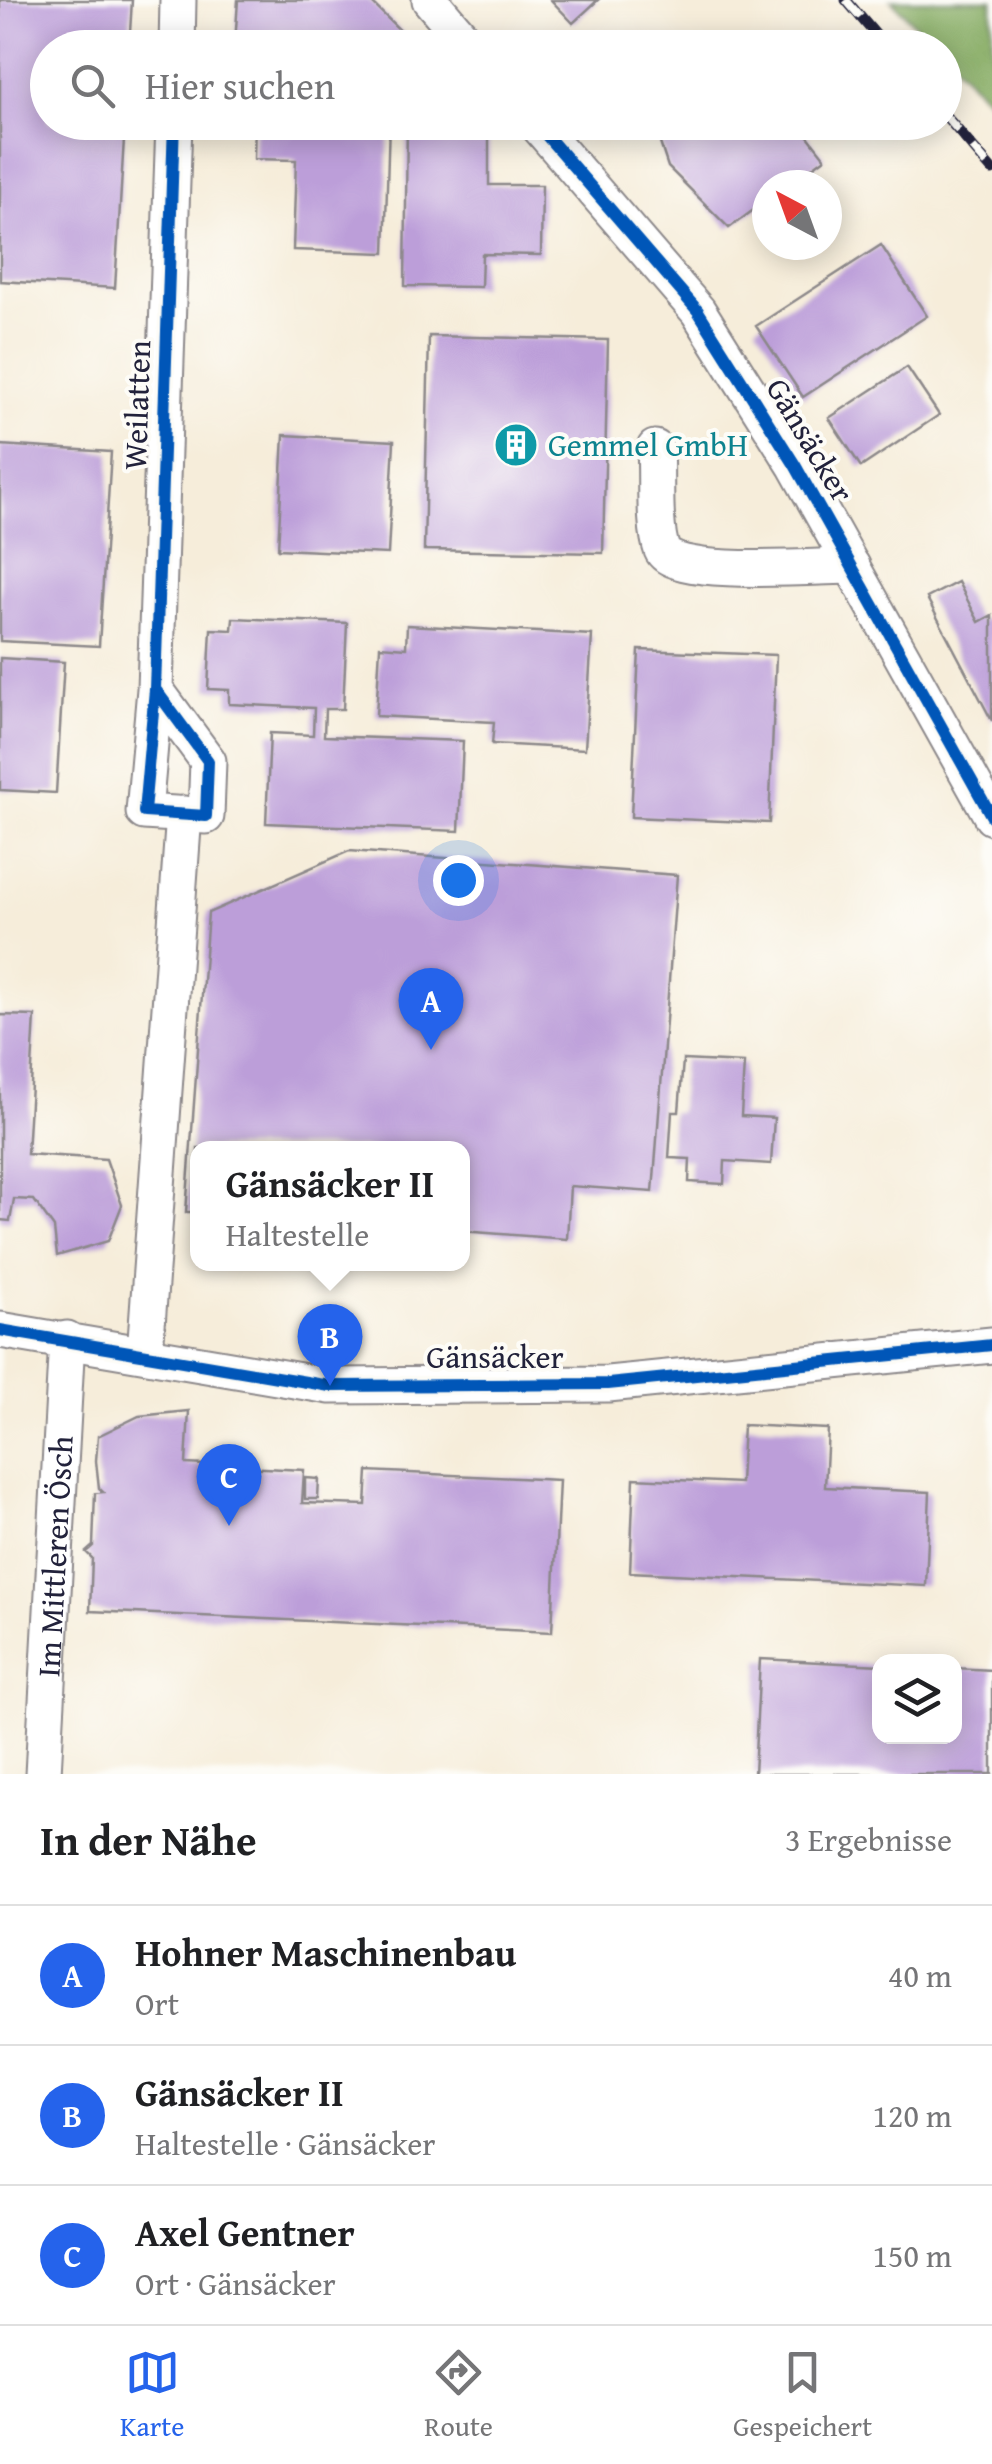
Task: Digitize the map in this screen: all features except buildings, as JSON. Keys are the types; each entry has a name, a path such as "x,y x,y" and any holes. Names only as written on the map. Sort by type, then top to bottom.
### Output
{"street":[{"path":"177,30 178,0"},
{"path":"430,0 455,30"},
{"name":"Weilatten","path":"173,140 155,689 144,812 184,814"},
{"name":"Gänsäcker","path":"551,140 698,311 795,465 992,817"},
{"path":"655,448 662,550 675,564 852,566"},
{"path":"145,1353 184,814 206,816 208,760 155,689"},
{"name":"Gänsäcker","path":"0,1330 330,1386 608,1384 992,1345"},
{"name":"Im Mittleren Ösch","path":"44,1774 66,1339"}],"green space":[{"path":"891,0 992,0 992,104 962,73 962,30 920,30"}],"railway":[{"path":"846,0 872,30"},
{"path":"962,135 992,170"}],"cycle path":[{"path":"155,689 173,140"},
{"path":"551,140 698,311 795,465 992,817"},
{"path":"155,689 208,761 206,816 144,812 155,689"},
{"path":"0,1330 330,1386 608,1384 992,1345"}],"place":[{"name":"Gemmel GmbH","path":"516,445"},
{"name":"Hohner Maschinenbau","path":"431,1050"},
{"name":"Gänsäcker II","path":"330,1386"},
{"name":"Axel Gentner","path":"229,1526"}]}
